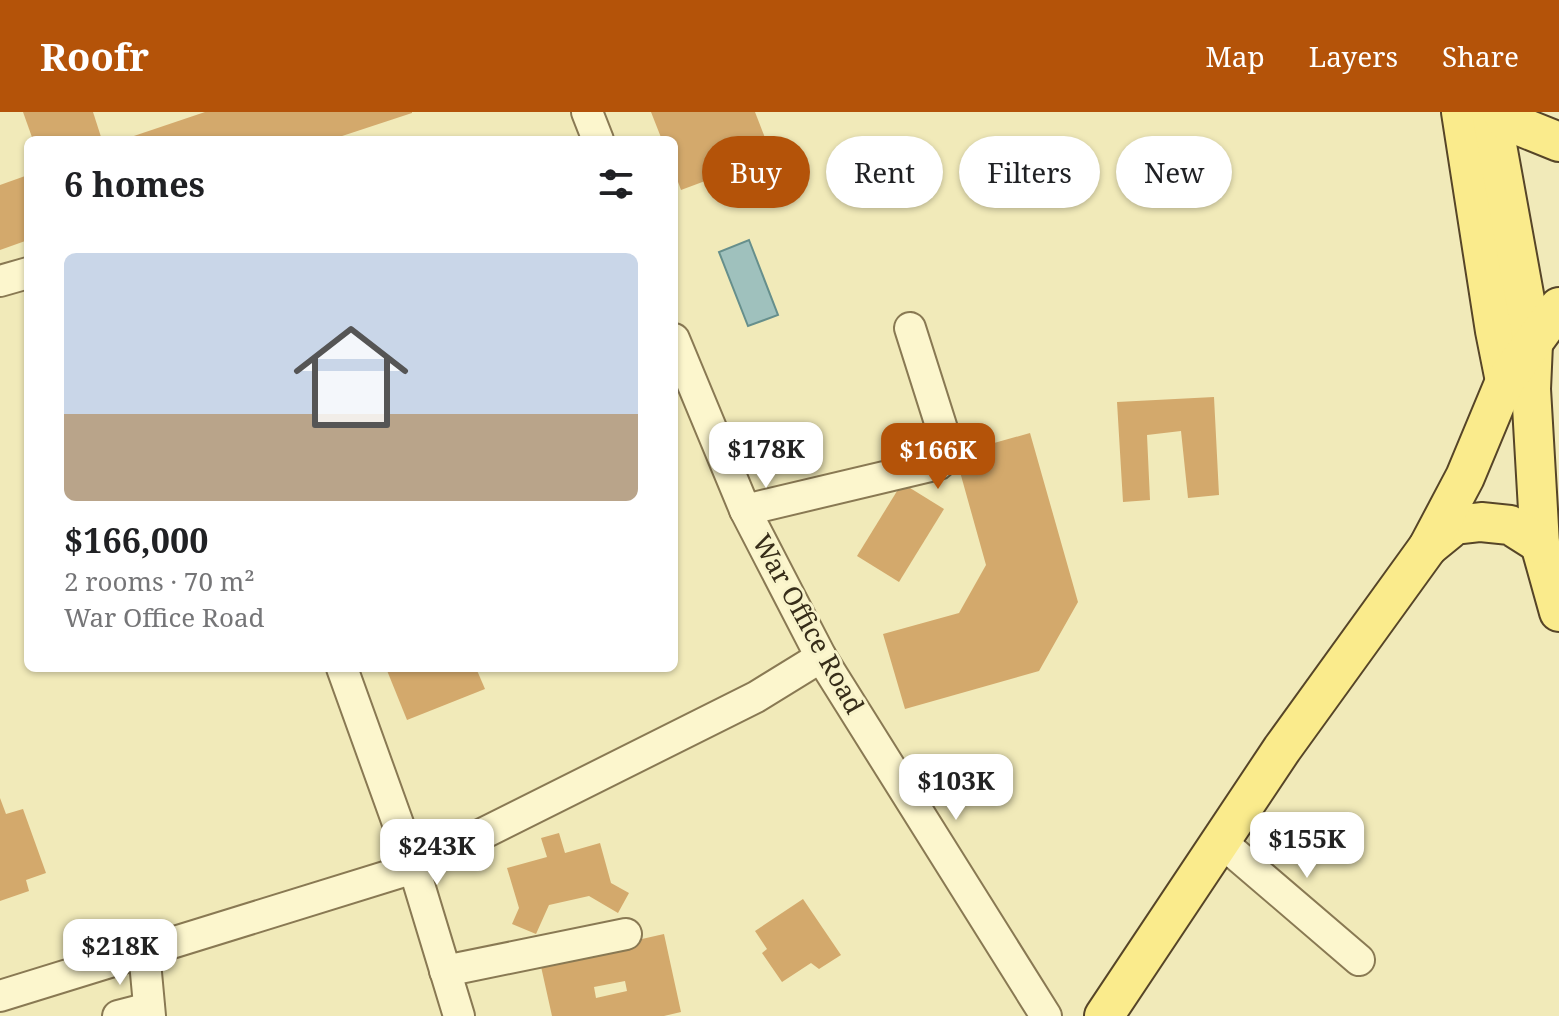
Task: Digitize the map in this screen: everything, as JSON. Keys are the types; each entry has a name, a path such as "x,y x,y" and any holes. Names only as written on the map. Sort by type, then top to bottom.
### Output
{"main road":[{"path":"1461,112 1495,331 1532,390 1540,544 1559,612"},
{"path":"1491,112 1546,346"},
{"path":"1502,112 1507,121 1559,142"},
{"path":"1104,1016 1219,840 1428,547 1465,477 1532,390 1559,307"},
{"path":"1428,547 1455,525 1481,522 1510,525 1540,544"}],"street":[{"path":"587,112 596,136"},
{"path":"0,281 24,274"},
{"path":"745,510 939,464 943,432 910,328"},
{"name":"War Office Road","path":"680,375 821,657 1046,1016"},
{"path":"0,996 414,868 756,697 821,657"},
{"path":"343,672 414,868 459,1016"},
{"path":"1219,840 1359,960"},
{"path":"445,971 626,934"},
{"path":"118,1016 150,1012 144,951"}],"water":[{"path":"749,240 778,315 748,326 719,252"}],"building":[{"path":"23,112 93,112 101,136 32,136"},
{"path":"205,112 412,112 342,136 134,136"},
{"path":"651,112 755,112 764,136 702,136 702,182 681,190 678,182 678,136 660,136"},
{"path":"24,176 24,241 0,250 0,185"},
{"path":"1214,397 1219,495 1188,498 1181,431 1147,435 1150,500 1123,502 1117,402"},
{"path":"1030,433 1078,602 1039,671 905,709 883,634 959,613 986,565 955,454"},
{"path":"902,483 944,509 899,582 857,556"},
{"path":"388,672 478,672 485,689 407,720"},
{"path":"0,798 6,814 23,809 46,873 26,880 29,891 0,901"},
{"path":"559,833 565,853 600,843 611,883 629,893 618,913 589,896 549,905 536,934 512,924 519,908 507,868 547,857 541,838"},
{"path":"803,899 841,955 819,969 811,963 782,982 762,953 767,949 755,931"},
{"path":"664,934 681,1012 664,1016 552,1016 540,962","holes":["625,981 627,991 596,998 594,987"]}]}
